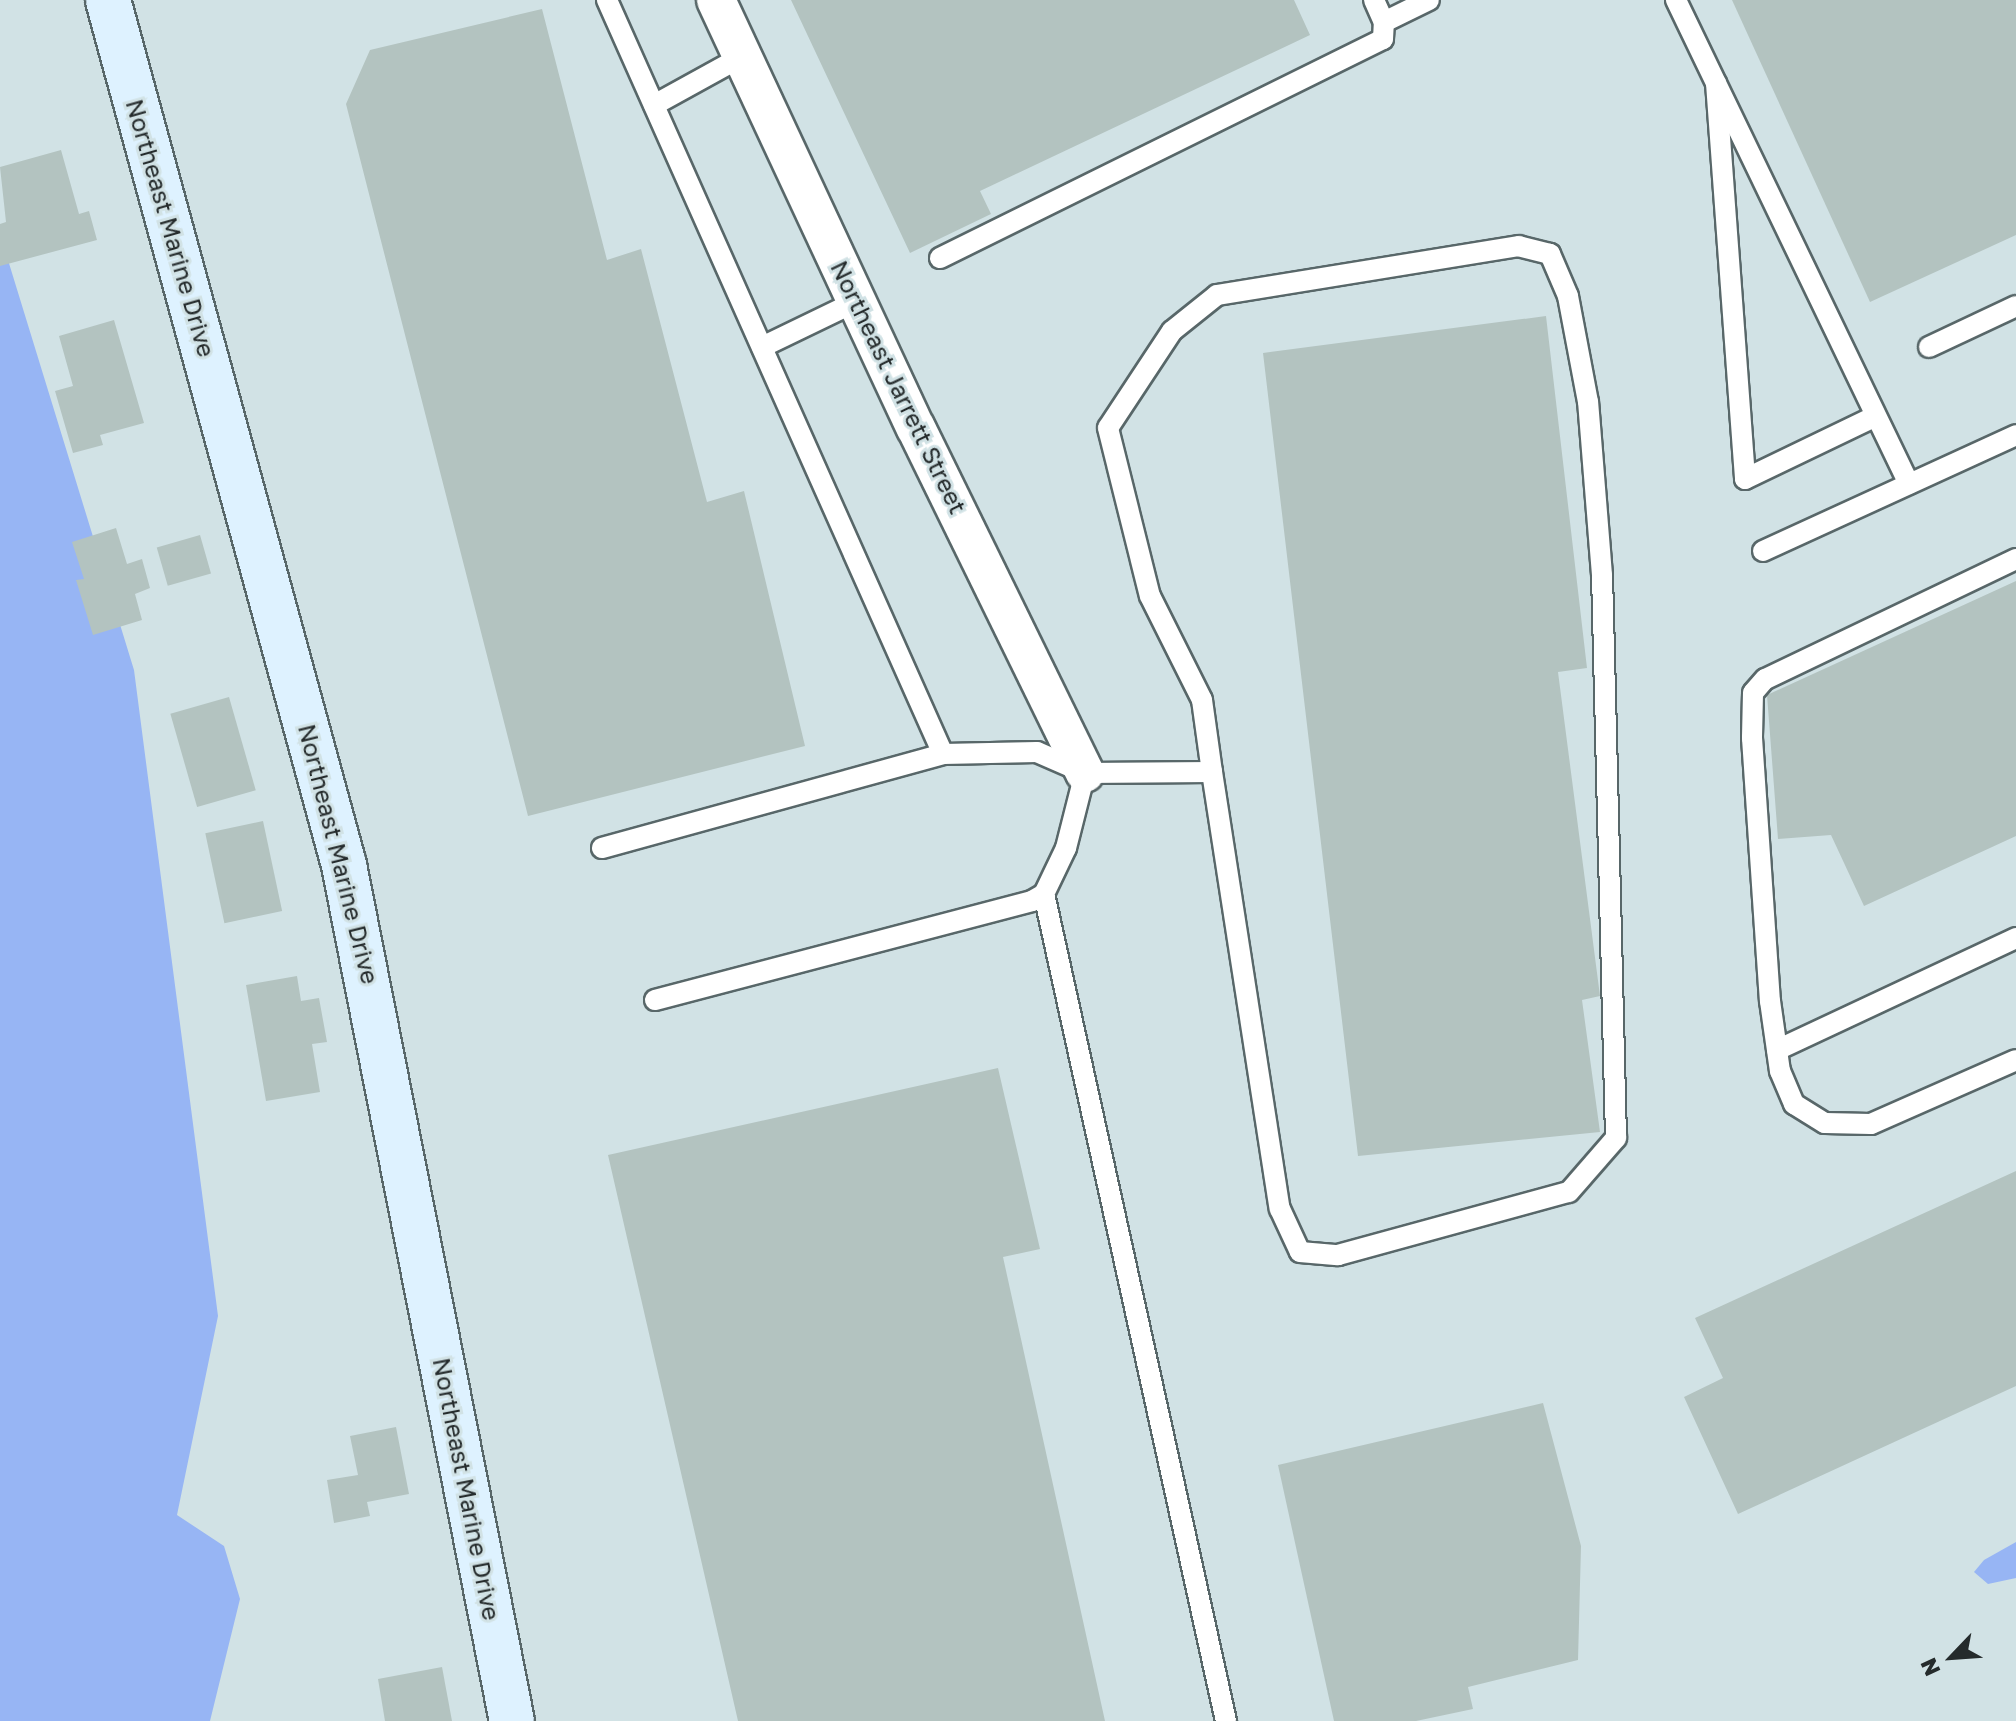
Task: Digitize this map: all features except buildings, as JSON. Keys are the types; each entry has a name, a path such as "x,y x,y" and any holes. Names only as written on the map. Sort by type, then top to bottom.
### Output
{"main road":[{"name":"Northeast Marine Drive","path":"108,0 344,865 512,1721"}],"street":[{"name":"Northeast Jarrett Street","path":"716,0 857,301 1085,773"}],"lane":[{"path":"607,0 943,754"},
{"path":"940,258 1383,39 1384,22 1374,0"},
{"path":"1384,22 1429,0"},
{"path":"1676,0 1909,484"},
{"path":"654,105 743,56"},
{"path":"1716,83 1745,479 1876,416"},
{"path":"1519,246 1550,254 1568,296 1588,402 1602,575 1616,1138 1569,1192 1338,1255 1300,1252 1280,1209 1212,772 1202,700 1150,596 1108,428 1172,331 1217,295 1519,246"},
{"path":"762,347 857,301"},
{"path":"1929,347 2016,306"},
{"path":"1763,551 2016,435"},
{"path":"2016,559 1765,679 1753,693 1759,869 1777,1050 1794,1104 1825,1123 1871,1124 2016,1060"},
{"path":"602,848 943,754 1037,752 1085,773 1212,772"},
{"path":"1085,773 1066,848 1044,894 1226,1721"},
{"path":"655,1000 996,913 1044,894"},
{"path":"1777,1050 2016,938"}],"water":[{"path":"0,234 134,670 218,1316 177,1515 224,1546 240,1599 210,1721 0,1721"},
{"path":"2016,1542 2016,1578 1988,1584 1974,1572 1984,1560"}]}
